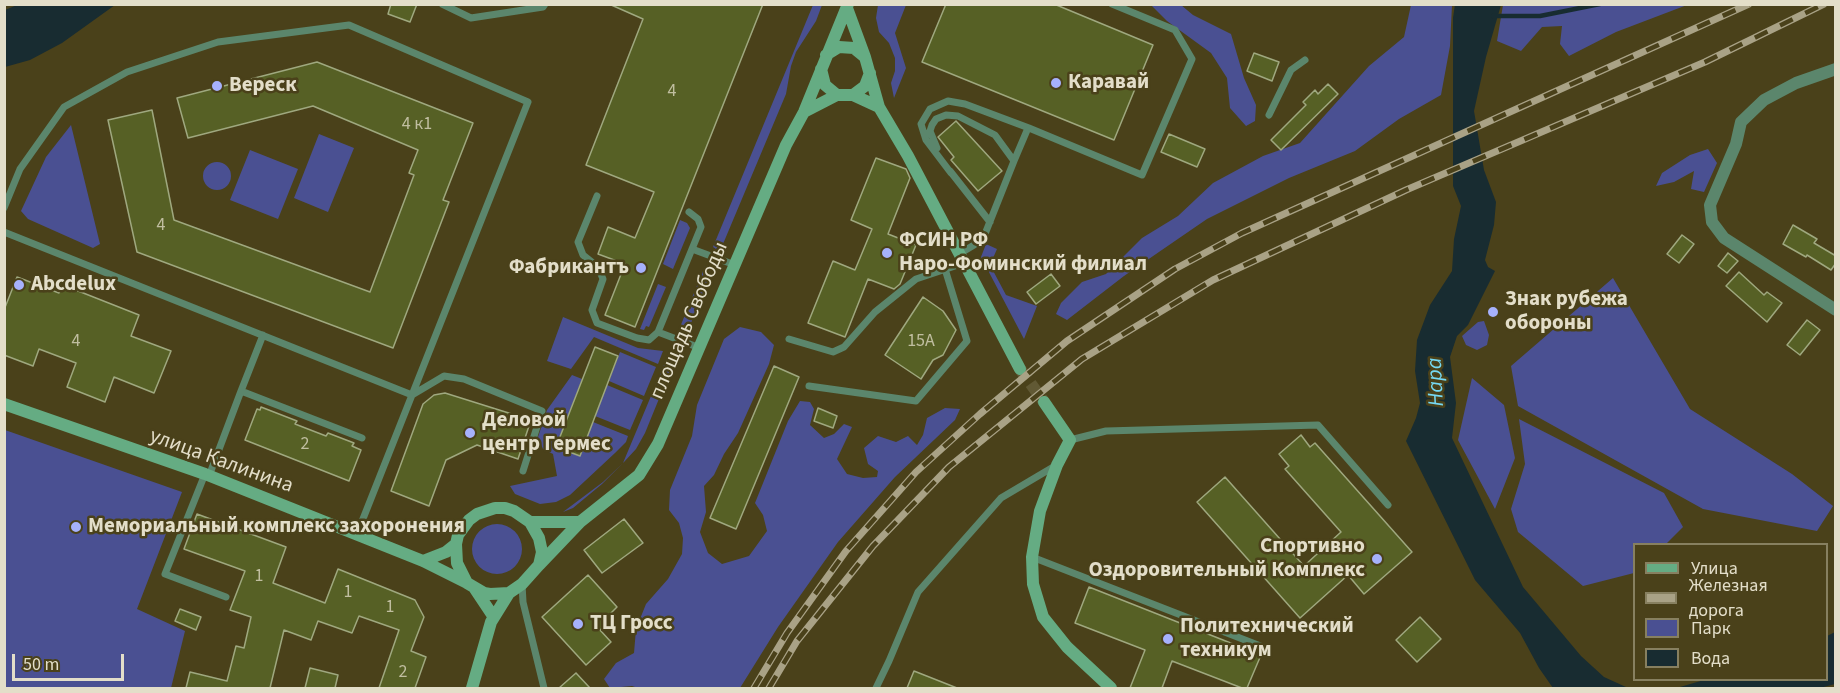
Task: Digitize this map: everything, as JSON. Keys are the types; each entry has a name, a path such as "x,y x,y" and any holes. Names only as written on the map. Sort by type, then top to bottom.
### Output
{"main road":[{"name":"площадь Свободы","path":"539,566 579,522 639,475 658,444 786,145 804,112 847,6"},
{"name":"площадь Свободы","path":"847,6 870,71 879,106 1020,369"},
{"path":"826,55 839,47 854,48 865,57"},
{"path":"821,69 825,85 837,95"},
{"path":"853,95 865,86 870,71"},
{"path":"804,112 837,95 853,95 879,106"},
{"path":"1044,402 1070,440 1057,465 1040,511 1032,557 1033,584 1043,617 1067,647 1111,688"},
{"name":"улица Калинина","path":"4,404 207,475 423,561 470,586"},
{"path":"472,688 493,616 509,593 522,584 539,566 542,552 539,538 530,522 505,508 495,508 477,514 469,520 458,536 456,544 457,563 470,586 493,616"},
{"path":"530,522 579,522"},
{"path":"423,561 446,552 456,544"},
{"path":"470,586 490,594 509,593"}],"street":[{"path":"1836,69 1796,83 1764,100 1741,122 1736,144 1710,205 1712,222 1724,238 1836,310"}],"lane":[{"path":"442,4 471,18 543,7 545,4"},
{"path":"990,222 926,140 921,124 930,109 948,101 965,104 1028,128 1142,175 1192,59 1175,30 1112,4"},
{"path":"4,207 20,169 64,107 127,72 218,42 349,25 528,102 357,534"},
{"path":"1269,115 1291,70 1305,60"},
{"path":"951,173 934,144 930,131 936,119 946,115 958,116 995,135 1014,161"},
{"path":"789,339 833,352 844,347 875,312 916,279 945,269 962,258 979,242 990,222 1028,128"},
{"path":"597,196 578,242 583,255 598,267 603,279 592,310 597,322 637,338 649,340 658,332 701,227 698,219 688,212"},
{"path":"4,232 412,395"},
{"path":"692,249 735,265"},
{"path":"808,386 916,401 967,341 945,269"},
{"path":"658,332 700,348"},
{"path":"226,597 165,574 263,335"},
{"path":"412,395 444,376 464,378 542,411 523,471"},
{"path":"241,392 362,438"},
{"path":"1070,440 1107,431 1318,425 1388,505"},
{"path":"876,688 918,592 1001,498 1057,465"},
{"path":"1032,557 1263,647"},
{"path":"522,584 525,610 544,688"}],"green space":[{"path":"1503,4 1687,5 1616,32 1569,56 1560,44 1562,26 1542,27 1521,51 1497,41"},
{"path":"813,5 822,5 816,21 796,52 786,94 723,244 716,249 713,247"},
{"path":"878,5 906,5 895,33 906,68 894,98 891,83 895,71 895,58 889,43 879,32 876,18"},
{"path":"1151,5 1181,5 1193,15 1231,34 1244,78 1256,105 1255,121 1246,126 1230,108 1227,78 1211,53 1167,21"},
{"path":"1411,5 1452,5 1450,46 1441,95 1399,119 1355,151 1289,178 1207,219 1124,276 1067,320 1056,314 1061,303 1082,282 1106,274 1142,238 1178,216 1213,183 1263,156 1300,143 1369,66 1404,37"},
{"path":"71,125 100,244 93,248 28,219 21,211 46,157"},
{"path":"319,134 354,148 328,212 294,198"},
{"path":"1708,149 1717,163 1704,192 1691,189 1694,171 1674,182 1656,186 1662,173 1690,155"},
{"path":"250,150 298,169 278,219 230,200"},
{"path":"217,162 227,166 231,176 227,186 217,190 207,186 203,176 207,166"},
{"path":"680,220 687,223 690,228 673,269 663,264"},
{"path":"986,244 997,249 990,265 1006,295 1037,306 1024,339 981,257"},
{"path":"705,266 711,274 689,328 678,332"},
{"path":"1613,278 1690,409 1792,474 1833,506 1817,531 1703,509 1518,406 1511,366"},
{"path":"658,284 666,287 649,327 646,326 644,330 640,329"},
{"path":"563,317 638,348 663,351 658,364 594,337 571,369 547,361"},
{"path":"1484,321 1489,335 1487,345 1477,350 1466,345 1462,336 1478,322"},
{"path":"740,327 761,332 774,345 769,364 738,433 714,475 704,486 706,512 700,532 708,553 722,564 749,556 767,531 763,515 755,503 788,421 800,401 810,402 814,409 810,425 824,438 834,434 844,424 852,427 837,459 847,474 863,478 877,477 878,471 868,464 864,448 878,436 896,442 908,436 917,445 923,435 927,418 945,408 960,409 955,420 895,477 838,542 778,627 740,688 638,688 632,686 610,688 604,679 616,663 634,653 636,629 646,604 668,579 682,554 683,538 679,523 669,510 670,490 692,436 697,405 724,339"},
{"path":"620,352 656,367 644,396 609,381"},
{"path":"669,353 674,362 645,433 636,449 623,463"},
{"path":"572,375 582,379 556,447 580,456 593,422 628,436 626,442 570,495 556,502 540,504 515,494 510,486 557,476 553,454 543,449 538,437 547,410"},
{"path":"1472,378 1504,405 1515,458 1495,509 1458,440"},
{"path":"607,385 643,400 630,430 595,416"},
{"path":"1519,419 1664,493 1683,527 1667,543 1633,543 1633,573 1583,586 1518,532 1511,509 1525,464"},
{"path":"5,430 182,492 137,609 185,631 171,688 5,688"},
{"path":"623,463 602,484 573,508 563,512 603,482"},
{"path":"492,524 502,524 515,531 522,544 522,554 515,567 502,574 492,574 483,570 476,563 472,554 472,544 476,535 483,528"}],"water":[{"name":"Нара","path":"1455,4 1501,5 1474,111 1484,170 1496,202 1494,225 1485,260 1488,267 1495,271 1468,325 1457,336 1450,357 1456,403 1452,438 1523,587 1581,656 1604,677 1633,688 1553,688 1520,633 1475,580 1406,441 1420,403 1415,371 1417,340 1430,305 1452,271 1454,239 1461,206 1453,186 1453,18"},
{"path":"17,5 115,5 62,43 30,60 5,67 5,10"},
{"path":"1835,632 1835,684 1820,688 1662,688 1680,687 1701,681 1828,681 1828,636"}],"building":[{"path":"391,4 417,4 410,22 388,14"},
{"path":"609,4 763,4 635,327 605,315 625,264 598,254 608,227 635,238 654,192 586,165 643,19"},
{"name":"Каравай","path":"946,4 1054,4 1153,45 1114,140 922,62"},
{"path":"1254,53 1279,62 1272,81 1247,71"},
{"path":"317,62 473,123 443,200 449,202 393,348 137,252 108,120 152,110 174,220 370,292 414,175 409,173 418,150 313,106 188,138 177,98"},
{"path":"1328,84 1338,94 1281,150 1271,140 1306,105 1303,102 1315,90 1318,94"},
{"path":"956,121 1002,171 978,191 951,160 954,157 938,137"},
{"path":"1169,134 1205,149 1197,167 1161,152"},
{"name":"ФСИН РФ Наро-Фоминский филиал","path":"876,158 906,169 910,178 888,234 916,245 900,284 894,289 868,279 845,337 808,323 833,261 855,270 872,229 851,220"},
{"path":"1793,225 1817,239 1814,243 1836,256 1836,263 1831,270 1783,244"},
{"path":"1682,235 1694,244 1679,263 1667,254"},
{"path":"1728,253 1738,261 1727,273 1718,266"},
{"path":"1739,272 1764,295 1767,292 1782,303 1767,322 1726,286"},
{"path":"1051,274 1060,286 1036,304 1027,292"},
{"path":"17,277 59,293 63,285 139,315 131,336 171,351 154,393 114,377 105,402 67,387 76,363 39,349 33,366 4,355 4,310"},
{"path":"923,297 943,311 956,330 943,355 933,360 921,379 885,355"},
{"path":"1807,320 1820,330 1800,355 1787,345"},
{"path":"595,347 618,356 580,456 556,447"},
{"path":"774,366 799,377 736,529 710,518"},
{"name":"Деловой центр Гермес","path":"445,393 531,420 518,459 477,445 446,460 429,506 391,491 423,404 434,395"},
{"path":"261,407 297,421 295,424 326,436 328,433 354,443 352,446 361,450 349,481 245,440 257,409 260,410"},
{"path":"818,408 837,416 833,428 814,421"},
{"path":"1301,435 1310,447 1315,443 1412,552 1364,594 1348,575 1300,618 1197,502 1225,477 1304,566 1341,532 1285,469 1289,466 1279,454"},
{"path":"197,514 286,547 273,583 325,603 338,569 415,600 424,617 411,651 426,657 415,688 379,688 399,630 359,616 352,633 318,621 311,640 284,630 270,688 186,688 190,672 227,681 236,646 244,648 251,617 230,610 245,571 184,549"},
{"path":"624,519 643,543 602,573 584,550"},
{"name":"ТЦ Гросс","path":"588,575 617,607 610,614 614,618 600,630 611,642 586,665 542,617"},
{"name":"Политехнический техникум","path":"1089,587 1261,655 1247,688 1172,661 1162,688 1130,688 1145,650 1075,623"},
{"path":"180,609 201,617 196,630 175,621"},
{"path":"1420,617 1441,639 1417,662 1396,640"},
{"path":"310,668 338,675 335,688 305,688"},
{"path":"914,671 957,688 907,688"},
{"path":"576,673 590,688 559,688"}],"waterway":[{"path":"1493,16 1540,16 1600,4"}],"tunnel":[{"path":"1020,369 1044,402"}],"railway":[{"path":"754,688 787,633 846,551 916,472 980,414 1067,341 1175,269 1242,233 1749,4"},
{"path":"769,688 797,641 873,546 949,467 1082,359 1213,280 1406,190 1705,62 1824,4"}],"place":[{"name":"Каравай","path":"1056,83"},
{"name":"Вереcк","path":"217,86"},
{"name":"ФСИН РФ Наро-Фоминский филиал","path":"887,253"},
{"name":"Фабрикантъ","path":"641,268"},
{"name":"Abcdelux","path":"19,285"},
{"name":"Знак рубежа обороны","path":"1493,312"},
{"name":"Деловой центр Гермес","path":"470,433"},
{"name":"Мемориальный комплекс захоронения","path":"76,527"},
{"name":"Спортивно Оздоровительный Комплекс","path":"1377,559"},
{"name":"ТЦ Гросс","path":"578,624"},
{"name":"Политехнический техникум","path":"1168,639"}]}
